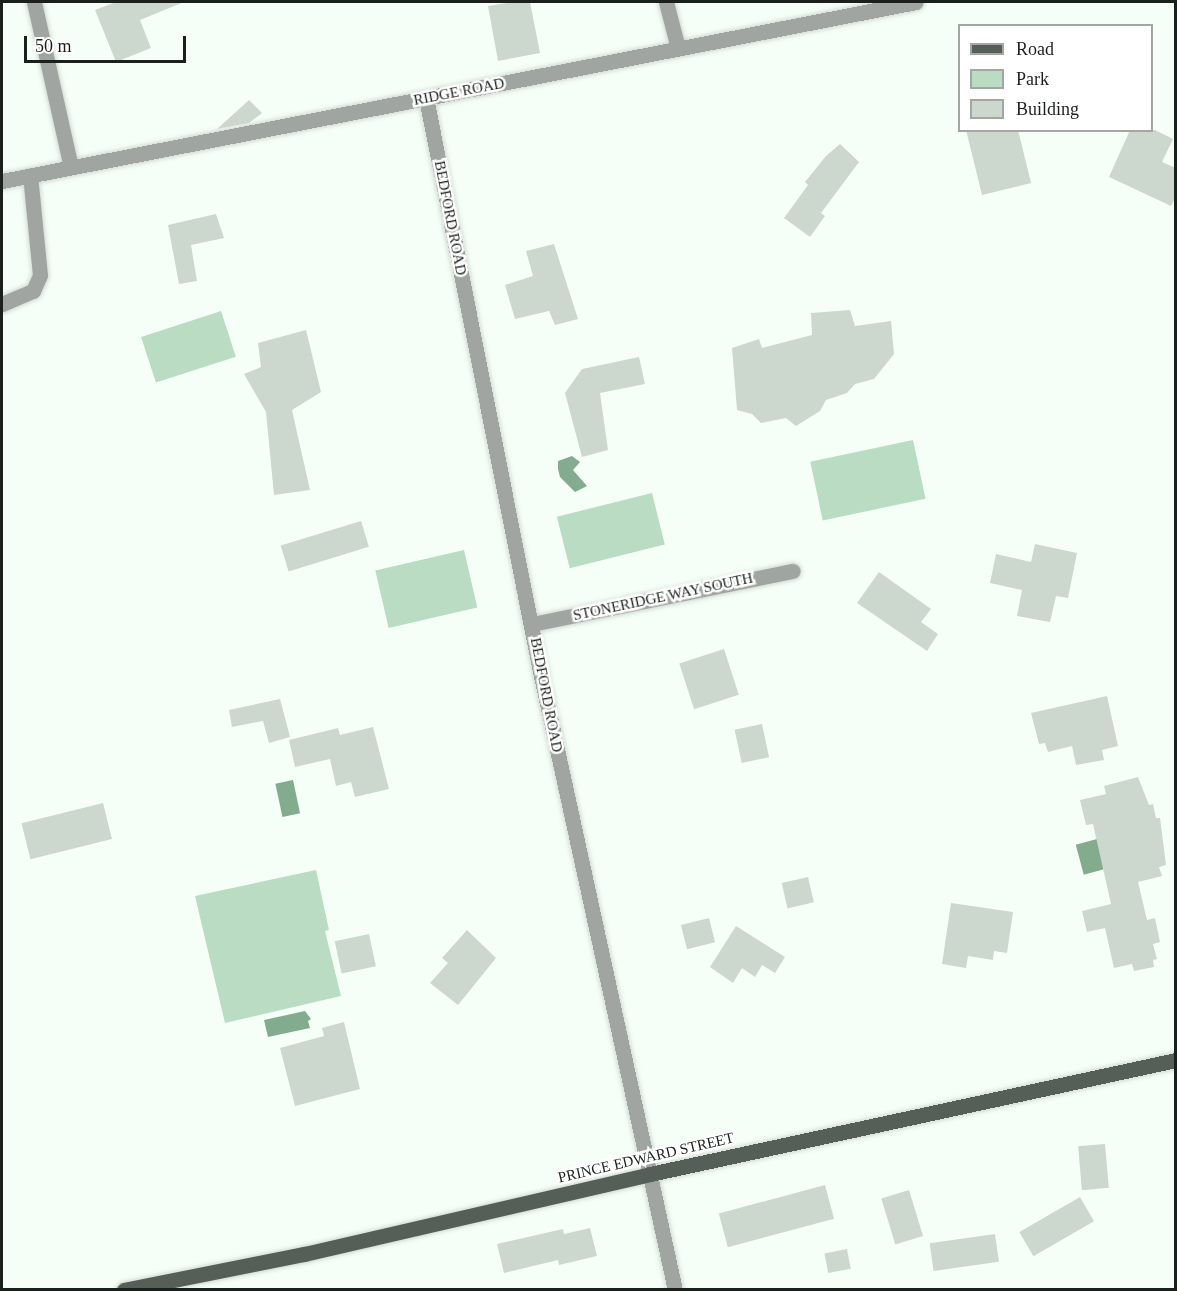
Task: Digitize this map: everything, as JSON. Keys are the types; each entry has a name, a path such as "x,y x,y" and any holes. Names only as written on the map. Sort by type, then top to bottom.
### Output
{"main road":[{"name":"PRINCE EDWARD STREET","path":"124,1290 420,1229 650,1174 1176,1060"}],"street":[{"path":"34,2 70,167"},
{"path":"666,2 678,48"},
{"name":"RIDGE ROAD","path":"2,181 916,2"},
{"name":"BEDFORD ROAD","path":"426,98 544,688 675,1290"},
{"path":"2,304 33,291 40,275 30,175"},
{"name":"STONERIDGE WAY SOUTH","path":"532,624 793,571"}],"green space":[{"path":"221,311 236,357 156,383 141,337"},
{"path":"913,440 925,499 823,521 810,462"},
{"path":"652,493 665,544 570,568 557,517"},
{"path":"464,550 477,607 389,628 375,570"},
{"path":"316,870 329,930 325,931 341,996 225,1023 195,896"}],"shaded area":[{"path":"572,456 580,462 573,470 587,486 575,492 560,477 558,469 558,461"},
{"path":"293,780 300,813 282,817 275,784"},
{"path":"1097,839 1105,869 1084,875 1076,845"},
{"path":"305,1011 311,1019 308,1021 310,1028 268,1037 264,1020"}],"building":[{"path":"116,2 184,2 140,20 151,48 116,62 95,10"},
{"path":"530,2 540,53 498,61 488,6"},
{"path":"249,100 262,113 249,123 217,129"},
{"path":"1155,130 1173,139 1162,162 1176,168 1176,196 1171,206 1109,177 1129,132 1153,132"},
{"path":"966,132 1018,132 1031,183 982,195"},
{"path":"840,144 859,162 821,213 825,216 810,237 784,218 808,185 805,182 826,156"},
{"path":"216,214 224,238 191,245 197,281 179,284 168,225"},
{"path":"554,244 578,319 555,325 549,311 515,319 505,285 533,276 526,251"},
{"path":"850,310 855,326 891,321 894,354 874,379 855,384 847,393 826,400 820,411 796,426 786,418 761,423 752,414 737,410 732,348 759,339 762,348 812,335 811,313"},
{"path":"306,330 321,392 292,410 310,490 274,495 266,412 244,374 261,367 258,343"},
{"path":"639,357 645,384 600,393 608,450 582,457 565,393 582,369"},
{"path":"361,521 369,547 289,571 281,546"},
{"path":"1035,544 1077,553 1068,598 1056,596 1050,622 1017,616 1022,590 990,583 996,554 1031,562"},
{"path":"879,572 931,609 921,622 938,634 927,651 857,603"},
{"path":"724,649 739,695 694,709 679,664"},
{"path":"1107,696 1118,746 1102,750 1104,760 1076,765 1072,746 1048,752 1045,743 1039,744 1031,713"},
{"path":"280,699 290,737 269,743 263,721 232,727 229,710"},
{"path":"762,724 769,757 742,763 735,730"},
{"path":"373,727 389,789 355,797 351,782 336,786 330,759 295,767 289,740 338,728 340,735"},
{"path":"1138,777 1149,805 1153,804 1156,818 1160,818 1166,865 1159,867 1162,876 1138,882 1147,920 1155,918 1160,942 1153,944 1157,959 1153,960 1154,967 1134,971 1132,964 1114,968 1105,928 1087,932 1082,911 1111,904 1093,824 1086,825 1080,800 1106,794 1104,786"},
{"path":"103,803 112,839 30,859 21,823"},
{"path":"808,877 814,902 788,908 782,883"},
{"path":"951,903 1013,912 1007,953 994,951 993,960 968,956 966,968 942,964"},
{"path":"709,918 715,942 687,949 681,925"},
{"path":"736,926 785,957 775,973 762,965 755,977 742,968 733,983 710,967"},
{"path":"467,930 496,958 458,1005 430,983 448,963 442,958"},
{"path":"369,934 376,966 342,974 335,941"},
{"path":"344,1022 360,1089 295,1106 280,1048 324,1036 322,1028"},
{"path":"1105,1144 1109,1188 1082,1190 1078,1146"},
{"path":"825,1185 834,1219 728,1247 719,1213"},
{"path":"909,1190 923,1236 895,1244 881,1198"},
{"path":"1080,1197 1094,1221 1033,1256 1019,1232"},
{"path":"590,1228 597,1256 559,1265 558,1260 504,1273 497,1244 563,1229 564,1234"},
{"path":"995,1234 999,1262 934,1271 930,1243"},
{"path":"847,1249 851,1269 828,1273 824,1253"}]}
